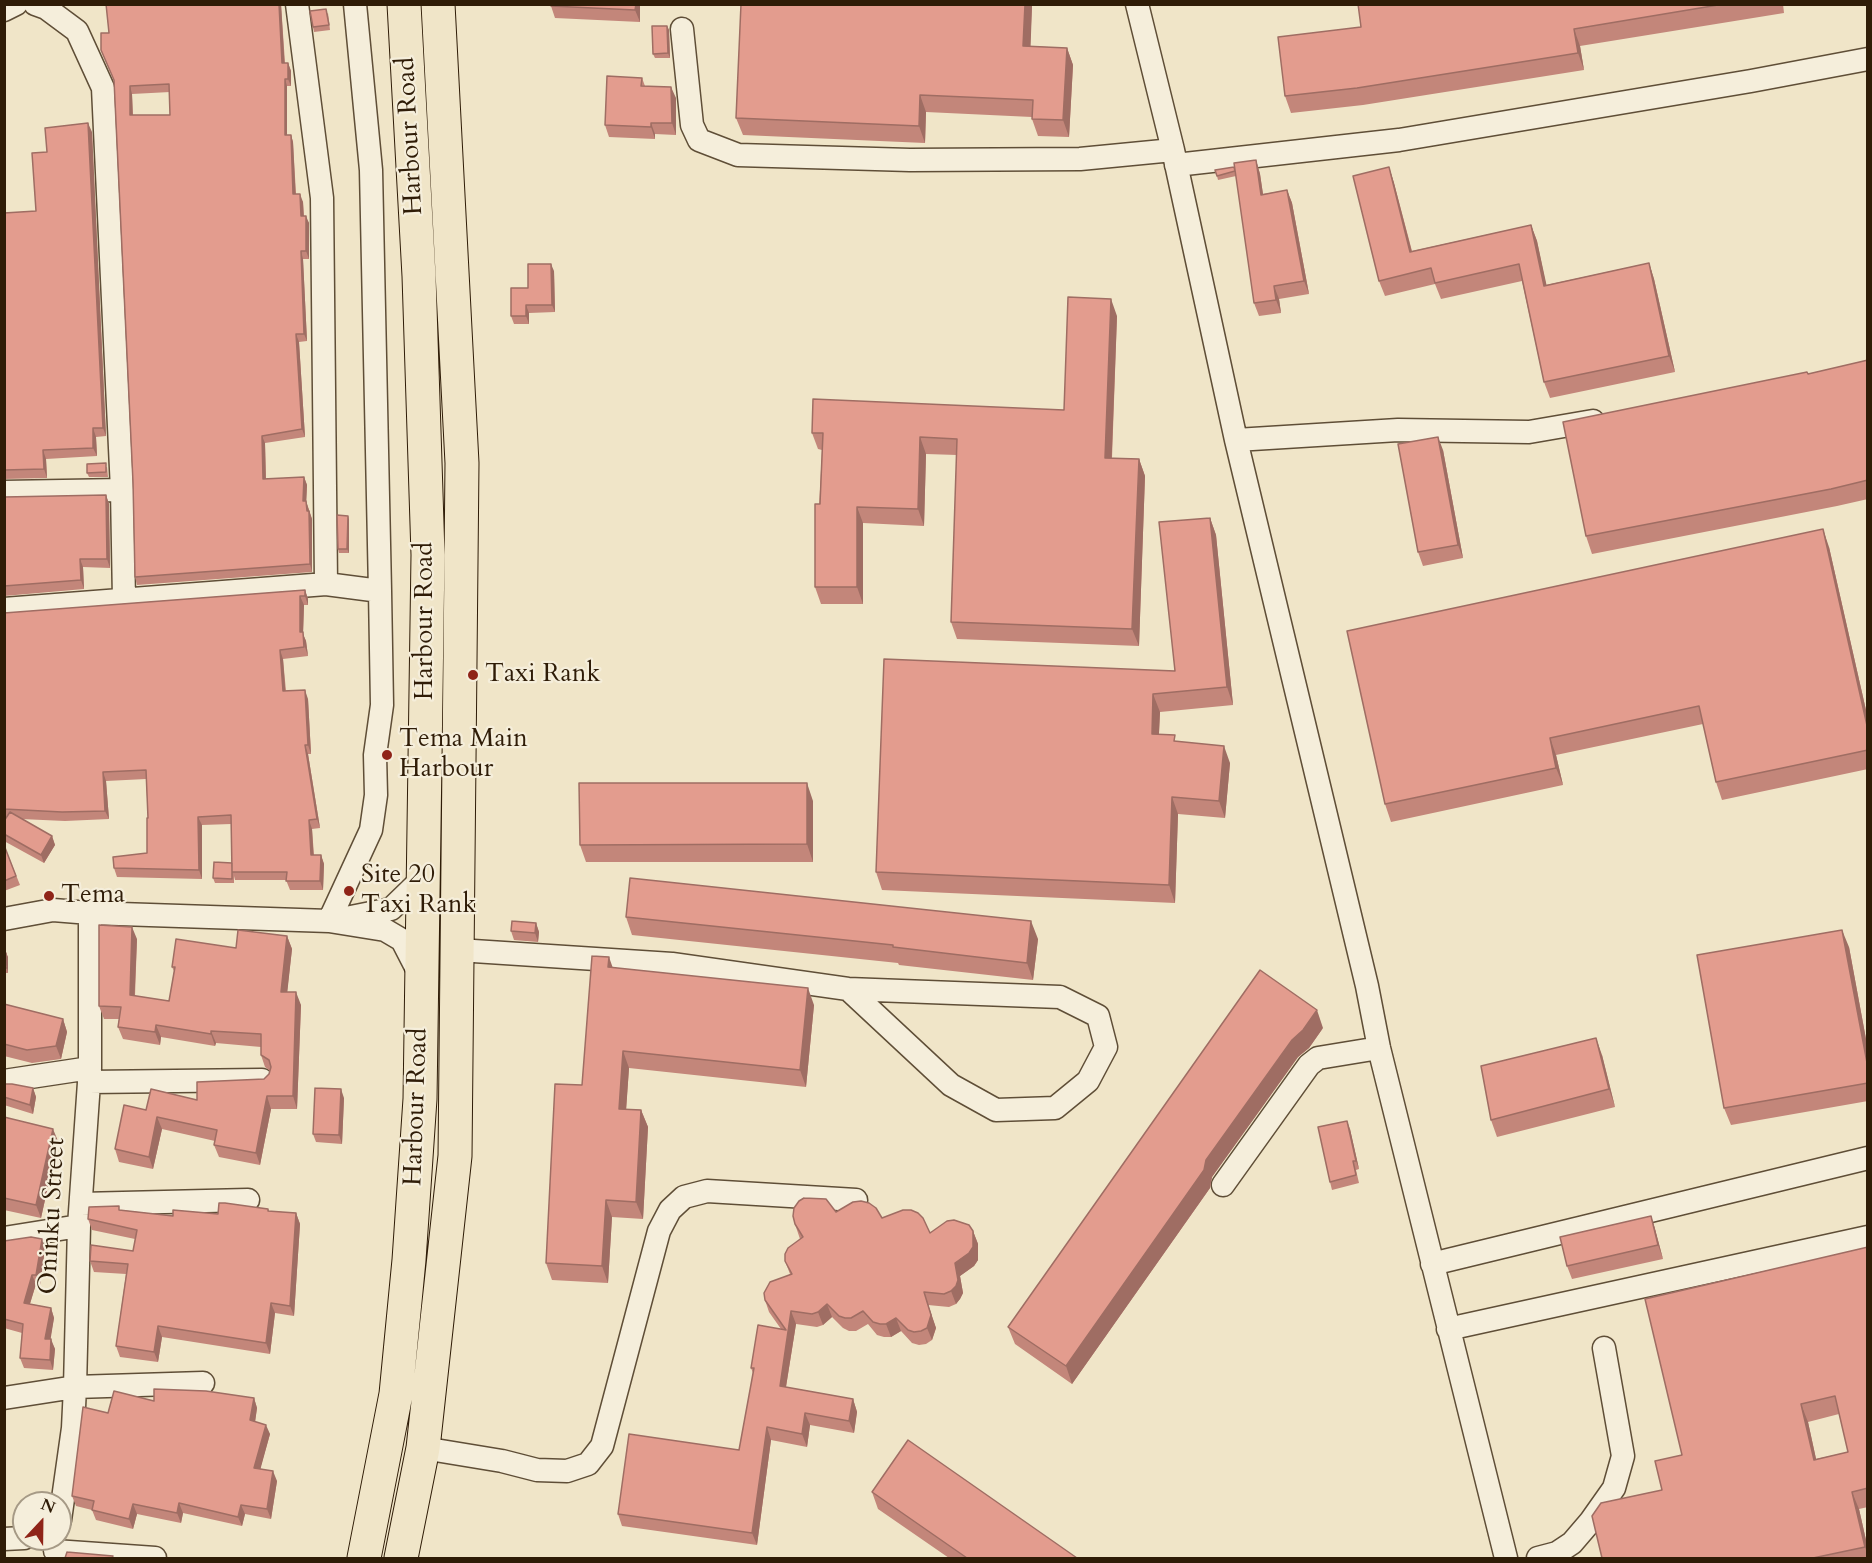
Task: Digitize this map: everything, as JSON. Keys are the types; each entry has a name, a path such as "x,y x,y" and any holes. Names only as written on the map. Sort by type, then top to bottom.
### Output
{"highway":[{"name":"Harbour Road","path":"364,1558 396,1394 409,1260 420,1099 428,555 405,4"},
{"name":"Harbour Road","path":"401,1558 423,1448 456,1156 462,463 438,4"}],"street":[{"path":"4,10 16,4"},
{"path":"34,4 46,8 77,31 103,88 122,490 124,600"},
{"path":"297,4 321,198 326,584"},
{"path":"329,921 371,830 376,795 375,755 382,705 371,170 355,4"},
{"path":"1137,4 1174,157 1236,440 1367,986 1379,1048 1506,1558"},
{"path":"682,29 692,125 699,140 738,155 910,160 1174,157 1399,140 1868,59"},
{"path":"1236,440 1398,430 1529,432 1618,416"},
{"path":"4,492 122,490"},
{"path":"4,609 326,584 380,591"},
{"path":"329,921 391,909 423,878"},
{"path":"5,919 53,910 329,921 385,930 402,940 422,978"},
{"name":"Oninku Street","path":"64,1491 73,1428 78,1226 90,1075 90,913"},
{"path":"458,950 672,964 848,989 1060,997 1098,1016 1106,1047 1088,1081 1055,1108 996,1110 951,1085 848,989"},
{"path":"1223,1185 1309,1065 1318,1058 1379,1048"},
{"path":"4,1081 90,1075 262,1080"},
{"path":"1432,1264 1868,1158"},
{"path":"423,1448 502,1461 537,1470 567,1472 588,1464 602,1446 659,1231 670,1210 684,1197 707,1191 856,1200"},
{"path":"81,1204 248,1200"},
{"path":"4,1238 78,1226"},
{"path":"1448,1329 1868,1237"},
{"path":"1538,1558 1557,1553 1572,1543 1614,1488 1623,1456 1605,1348"},
{"path":"4,1398 75,1387 203,1383"},
{"path":"68,1551 155,1558"}],"building":[{"path":"106,4 279,4 282,63 288,63 288,79 285,79 285,135 291,135 293,194 300,194 301,216 306,216 306,251 301,251 304,334 296,334 302,429 262,436 263,479 304,477 303,501 306,501 307,511 309,511 310,564 135,577 133,482 114,80 101,50 101,33 109,33","holes":["169,84 170,115 130,115 130,86"]},
{"path":"551,4 636,4 635,10 551,6"},
{"path":"741,4 1025,4 1023,46 1067,48 1063,120 1032,119 1033,100 920,95 919,126 736,118"},
{"path":"1358,4 1724,4 1574,29 1578,53 1357,88 1285,96 1278,37 1361,27"},
{"path":"326,9 329,25 313,27 310,11"},
{"path":"652,26 667,26 668,53 653,54"},
{"path":"607,76 642,78 641,86 671,87 672,123 651,123 651,127 605,125"},
{"path":"88,123 103,428 93,428 93,448 43,450 44,469 4,470 4,213 36,211 32,153 47,152 45,128"},
{"path":"1256,160 1261,195 1287,190 1304,281 1274,286 1276,300 1254,303 1234,163"},
{"path":"1234,167 1235,171 1217,176 1215,170"},
{"path":"1389,167 1410,252 1531,225 1544,286 1649,263 1669,356 1544,382 1519,264 1435,283 1431,268 1379,281 1353,176"},
{"path":"528,264 551,264 552,305 526,305 526,316 511,316 511,288 528,288"},
{"path":"1068,297 1111,299 1105,458 1139,459 1132,629 951,622 957,439 920,437 918,509 857,507 857,587 815,587 815,504 820,504 823,433 812,433 813,399 1064,410"},
{"path":"1868,360 1868,480 1586,536 1563,422"},
{"path":"1438,437 1458,545 1418,552 1398,444"},
{"path":"106,463 106,472 87,473 87,464"},
{"path":"106,495 107,559 80,559 81,580 4,586 4,497"},
{"path":"337,515 348,516 347,549 338,549"},
{"path":"1210,518 1227,687 1153,694 1152,734 1175,735 1174,741 1224,746 1219,801 1172,797 1169,885 876,872 884,659 1175,671 1159,522"},
{"path":"1823,529 1868,730 1868,750 1716,782 1699,706 1550,738 1556,768 1385,804 1347,631"},
{"path":"305,590 305,596 300,596 300,632 303,632 304,647 280,650 283,691 305,690 308,745 305,745 317,819 309,820 311,855 321,855 320,881 286,881 287,872 232,872 231,815 198,817 199,870 114,868 113,857 147,853 146,770 103,772 105,811 62,812 4,809 4,613"},
{"path":"579,783 807,783 807,844 580,845"},
{"path":"10,812 52,836 41,855 4,834 4,821"},
{"path":"4,845 16,876 4,881"},
{"path":"214,862 232,863 232,879 213,878"},
{"path":"630,878 1031,921 1027,963 893,947 893,945 626,917"},
{"path":"512,921 536,923 535,933 511,931"},
{"path":"99,925 132,927 130,995 169,1001 175,967 172,967 176,939 236,948 238,930 287,936 281,992 296,992 293,1096 267,1096 256,1153 214,1145 217,1130 157,1117 149,1157 115,1149 124,1105 146,1110 151,1089 197,1100 197,1082 264,1079 271,1067 269,1060 261,1055 261,1034 211,1031 211,1034 156,1025 155,1032 118,1027 121,1007 99,1006"},
{"path":"1842,930 1868,1068 1868,1083 1724,1108 1697,955"},
{"path":"4,953 6,953 7,968 4,968"},
{"path":"592,956 609,957 608,967 808,988 800,1070 623,1051 619,1109 641,1110 636,1202 606,1200 602,1266 546,1263 555,1084 582,1085"},
{"path":"1260,970 1317,1010 1303,1030 1292,1040 1206,1160 1204,1170 1066,1366 1008,1327"},
{"path":"4,1004 63,1019 56,1046 27,1050 4,1044"},
{"path":"1596,1038 1609,1089 1491,1120 1481,1066"},
{"path":"4,1084 33,1088 30,1105 4,1097"},
{"path":"315,1088 341,1089 339,1135 313,1134"},
{"path":"4,1117 53,1129 36,1205 4,1198"},
{"path":"1347,1121 1356,1161 1353,1161 1356,1175 1330,1182 1318,1127"},
{"path":"804,1198 826,1199 836,1212 853,1202 869,1203 876,1208 882,1218 903,1210 911,1210 923,1218 930,1233 947,1221 954,1220 969,1225 973,1231 973,1247 969,1253 955,1263 958,1280 951,1291 944,1294 924,1292 931,1315 927,1328 921,1331 908,1330 896,1318 886,1324 873,1322 863,1311 851,1318 845,1318 839,1316 827,1304 812,1314 791,1311 780,1386 853,1399 849,1421 805,1413 802,1434 767,1427 752,1533 618,1514 629,1434 739,1450 754,1368 751,1368 758,1325 786,1330 765,1300 764,1293 770,1282 792,1274 785,1261 785,1254 788,1248 803,1237 793,1216 794,1208"},
{"path":"219,1203 296,1213 290,1306 271,1303 266,1343 158,1326 154,1352 116,1346 128,1264 90,1261 91,1245 133,1251 137,1230 88,1219 89,1207 119,1206 119,1210 173,1216 173,1210 218,1214"},
{"path":"1651,1216 1658,1245 1567,1266 1560,1237"},
{"path":"31,1237 42,1239 36,1275 32,1275 24,1303 51,1308 45,1339 51,1339 50,1360 20,1358 23,1324 4,1319 4,1241"},
{"path":"1868,1247 1868,1488 1852,1492 1865,1547 1813,1558 1602,1558 1592,1516 1601,1503 1662,1490 1655,1461 1682,1455 1645,1299","holes":["1835,1396 1848,1452 1814,1460 1801,1404"]},
{"path":"154,1389 206,1391 254,1398 250,1420 266,1425 254,1468 273,1471 267,1509 241,1505 238,1517 179,1503 177,1513 133,1504 129,1519 92,1510 94,1501 72,1496 83,1407 108,1413 114,1391 154,1401"},
{"path":"908,1440 1077,1558 967,1558 872,1492"},
{"path":"67,1552 113,1556 112,1558 65,1558"}],"place":[{"name":"Taxi Rank","path":"473,675"},
{"name":"Tema Main Harbour","path":"387,755"},
{"name":"Site 20 Taxi Rank","path":"349,891"},
{"name":"Tema","path":"49,896"}]}
